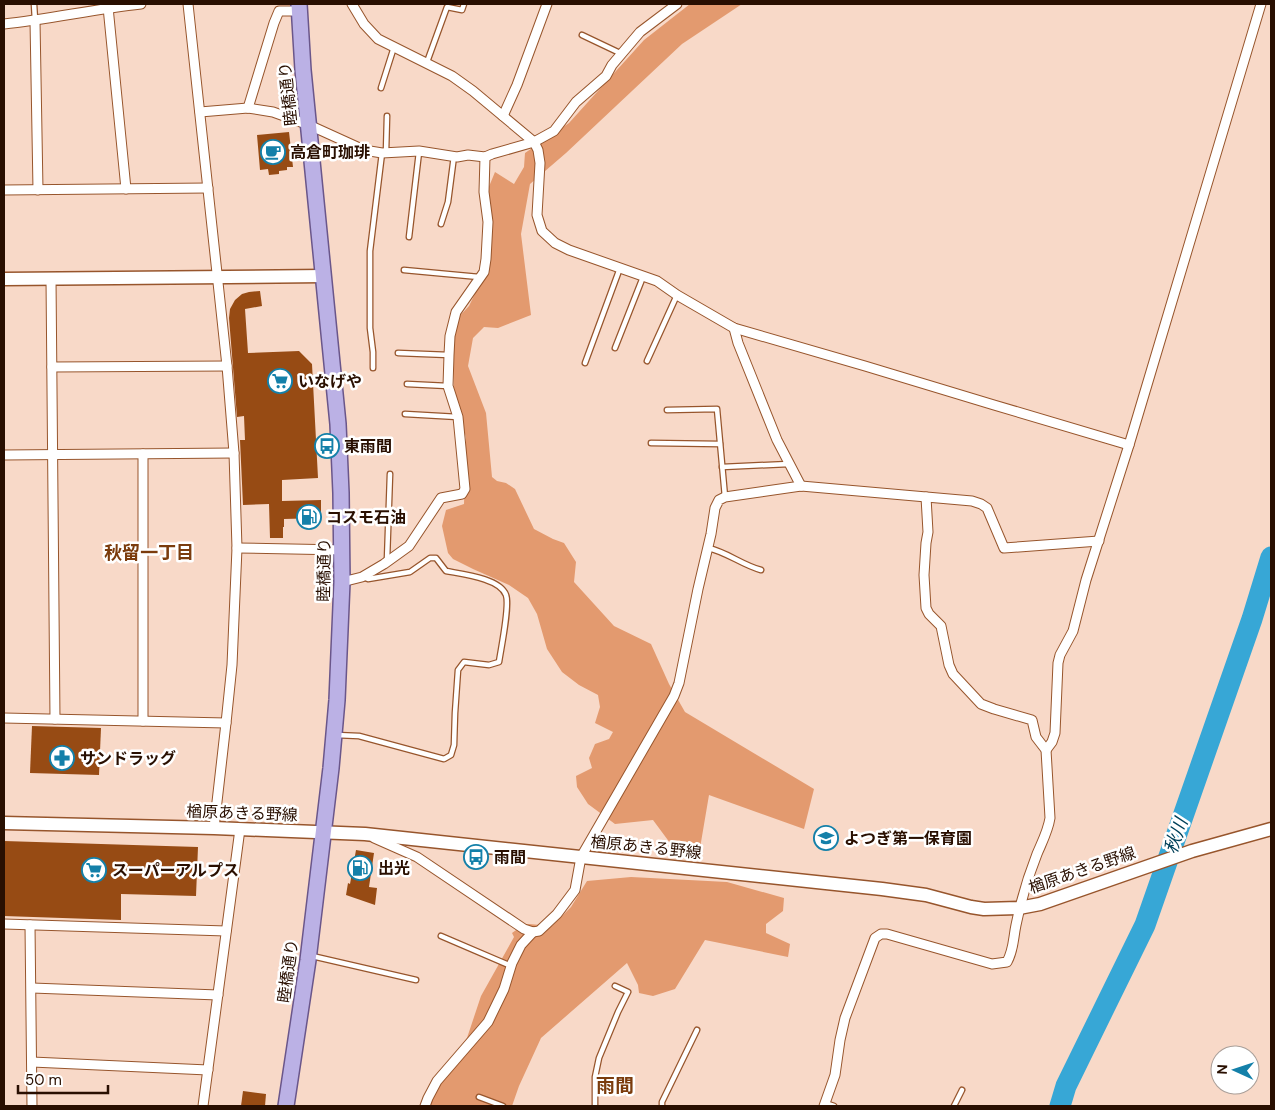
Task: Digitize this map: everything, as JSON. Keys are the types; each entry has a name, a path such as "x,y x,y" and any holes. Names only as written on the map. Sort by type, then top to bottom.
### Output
{"main road":[{"name":"睦橋通り","path":"286,1106 309,955 324,832 338,700 342,582 338,424 303,70 299,7"},
{"path":"4,279 324,276"},
{"name":"楢原あきる野線","path":"4,823 365,834 882,889 926,895 984,909 1019,908 1040,904 1192,851 1271,829"}],"street":[{"path":"4,24 35,21 108,7 141,4"},
{"path":"188,4 234,453 236,548 232,665 214,828"},
{"path":"352,4 364,24 378,39 452,76 534,142 538,150 540,163 537,215 542,231 555,243 569,250 657,281 677,295 734,328 1129,445"},
{"path":"503,116 518,85 547,4"},
{"path":"200,112 248,108 273,112 309,125 364,150 384,152 419,151 454,156 485,157 534,142 554,131 576,102 606,76 612,65 640,32 673,4"},
{"path":"1046,750 1052,742 1055,733 1058,663 1060,656 1073,631 1086,580 1129,445 1261,4"},
{"path":"108,7 126,189"},
{"path":"248,108 279,11 299,7"},
{"path":"35,21 38,190"},
{"path":"342,582 362,577 387,562 408,546 442,498 462,494 465,489 458,417 448,386 450,336 456,312 484,272 488,222 484,192 485,157"},
{"path":"4,190 208,188"},
{"path":"51,278 55,719"},
{"path":"734,328 738,343 777,440 801,486"},
{"path":"52,367 226,366"},
{"path":"4,455 234,453"},
{"path":"143,454 143,721"},
{"path":"365,834 417,856 524,929 533,932 539,931 556,914 575,890 581,857 674,696 679,683 715,508 719,500 725,496 801,486 972,502 987,508 1004,548 1099,541"},
{"path":"828,1105 844,1018 875,938 881,934 887,934 992,964 1007,962 1012,953 1019,908 1037,853 1049,827 1046,750 1036,737 1032,720 981,704 953,674 949,665 941,626 929,614 926,608 924,575 928,532 926,497"},
{"path":"236,548 342,550"},
{"path":"4,718 226,723"},
{"path":"203,1106 240,829"},
{"path":"4,924 226,931"},
{"path":"30,925 32,1106"},
{"path":"425,1106 437,1081 488,1022 504,989 511,966 521,945 533,932"},
{"path":"32,988 218,995"},
{"path":"32,1062 208,1070"}],"lane":[{"path":"34,4 35,21"},
{"path":"427,62 447,7 462,10 464,4"},
{"path":"582,35 622,54"},
{"path":"381,88 394,47"},
{"path":"373,368 370,328 370,252 387,116"},
{"path":"409,237 419,151"},
{"path":"441,224 448,202 454,156"},
{"path":"585,363 620,268"},
{"path":"404,270 480,278"},
{"path":"615,348 643,275"},
{"path":"647,361 677,295"},
{"path":"398,353 449,354"},
{"path":"407,384 448,386"},
{"path":"667,410 717,409 725,496"},
{"path":"405,414 458,417"},
{"path":"651,443 720,444"},
{"path":"722,467 789,464"},
{"path":"387,562 390,474"},
{"path":"708,548 718,550 753,568 761,570"},
{"path":"334,735 359,736 444,759 451,754 454,745 458,670 464,662 490,665 499,662 506,595 502,589 493,583 446,571 436,558 430,558 410,572 368,579 362,577"},
{"path":"441,936 511,966"},
{"path":"309,955 416,980"},
{"path":"595,1106 595,1077 599,1058 628,992 615,986"},
{"path":"662,1106 662,1102 697,1030"},
{"path":"954,1106 962,1090"},
{"path":"479,1097 502,1106"}],"shaded area":[{"path":"690,4 742,4 682,44 566,153 530,184 521,234 531,315 498,328 484,327 473,338 468,366 486,413 492,477 515,489 534,529 564,543 576,562 574,582 614,626 651,644 669,684 685,712 814,789 804,829 709,795 699,854 673,847 653,820 615,824 588,804 577,787 576,776 592,768 589,758 595,744 609,739 613,732 595,723 600,707 598,695 579,685 562,672 547,649 537,614 528,598 509,585 453,559 448,553 442,526 446,510 464,504 466,438 454,388 453,323 469,306 490,263 488,189 495,172 514,184 524,167 525,153 569,123 644,40"},
{"path":"631,877 727,882 784,898 783,911 766,924 766,933 790,944 788,957 705,940 675,989 653,996 639,993 638,985 627,963 541,1038 512,1106 427,1106 424,1095 467,1038 481,996 514,937 512,933 523,925 552,926 571,907 587,881"}],"building":[{"path":"289,132 293,167 287,167 287,170 279,171 279,174 269,175 268,169 260,170 257,135"},
{"path":"260,291 262,306 245,309 248,353 299,351 312,364 318,478 282,480 282,501 321,500 321,518 284,519 283,538 270,538 269,504 243,505 240,440 245,440 244,416 237,417 229,318 230,309 235,300 242,294"},
{"path":"32,726 101,728 99,775 30,773"},
{"path":"4,841 198,847 196,896 121,894 121,920 4,916"},
{"path":"356,850 374,853 369,887 377,888 375,905 346,895 348,883 350,884"},
{"path":"243,1091 266,1094 265,1106 241,1106"}],"waterway":[{"name":"秋川","path":"1060,1106 1066,1086 1145,925 1252,619 1271,557"}],"place":[{"name":"高倉町珈琲","path":"273,152"},
{"name":"いなげや","path":"280,381"},
{"name":"東雨間","path":"327,446"},
{"name":"コスモ石油","path":"309,517"},
{"name":"サンドラッグ","path":"62,758"},
{"name":"よつぎ第一保育園","path":"826,838"},
{"name":"雨間","path":"476,857"},
{"name":"出光","path":"360,868"},
{"name":"スーパーアルプス","path":"94,870"}],"district":[{"name":"秋留一丁目","path":"149,553"},
{"name":"雨間","path":"615,1085"}]}
